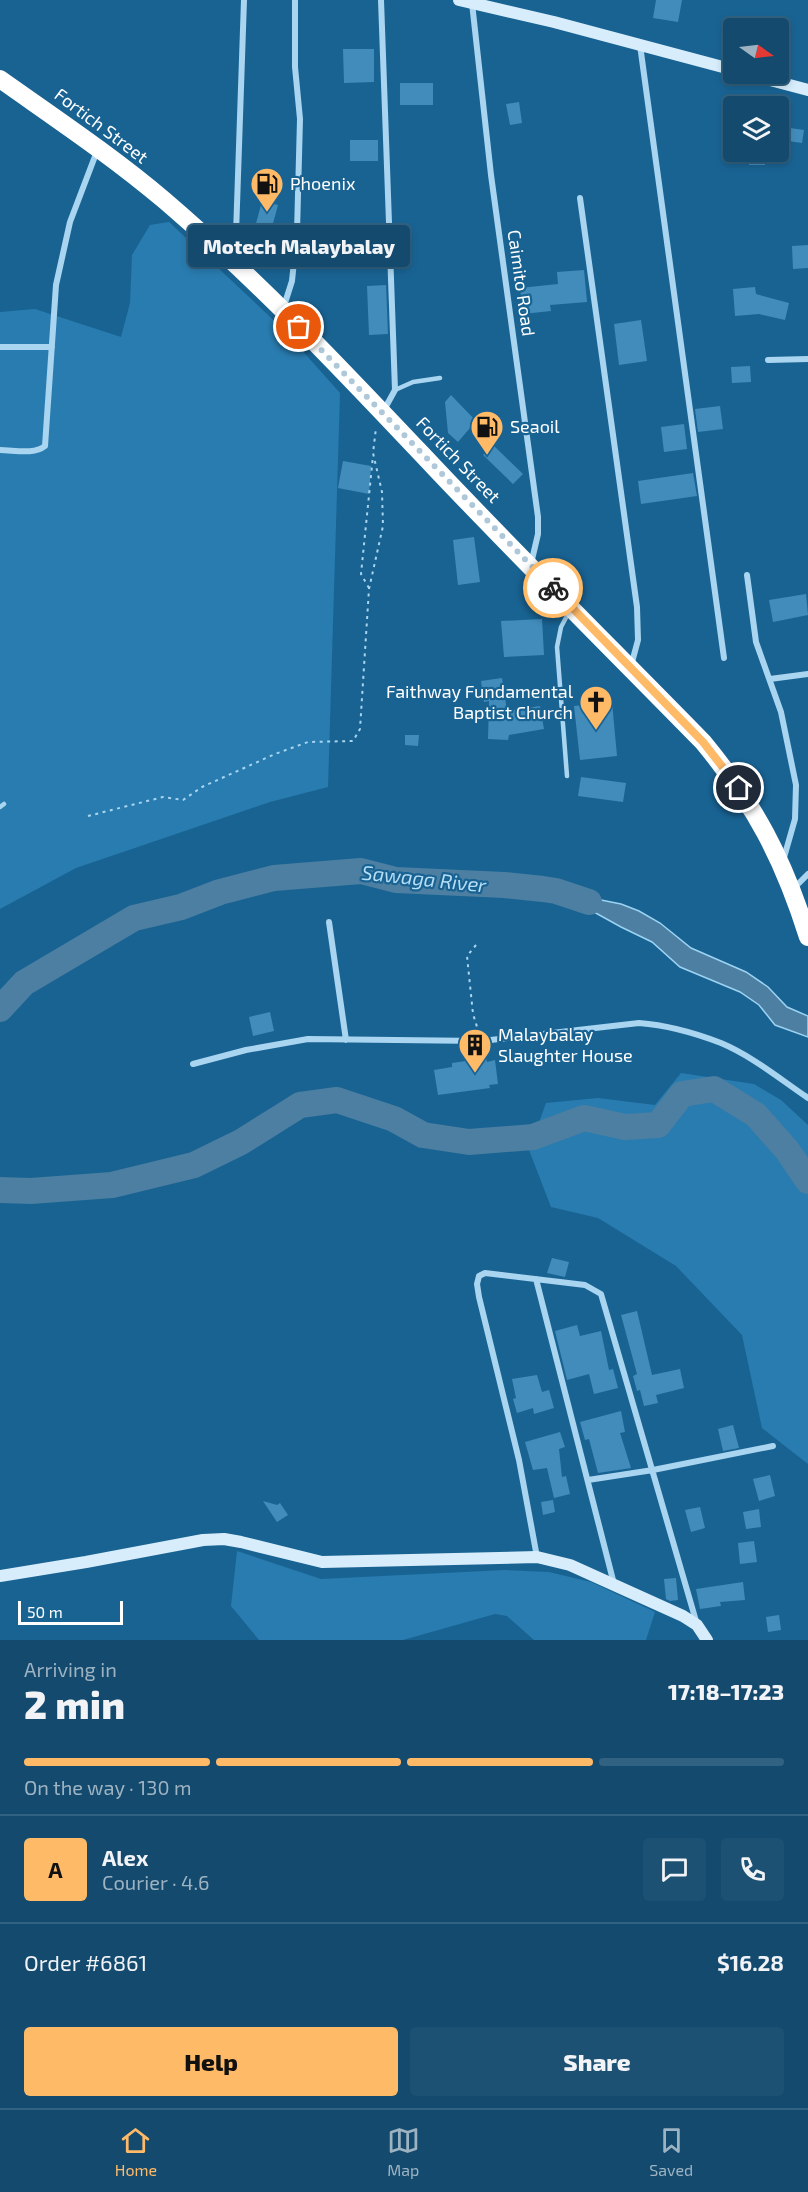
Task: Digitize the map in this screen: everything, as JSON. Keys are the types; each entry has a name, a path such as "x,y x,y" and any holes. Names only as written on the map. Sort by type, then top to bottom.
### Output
{"highway":[{"name":"Fortich Street","path":"0,79 98,148 229,257 703,742 732,776 766,833 793,889 808,936"}],"street":[{"path":"229,257 236,234 244,0"},
{"path":"283,310 292,281 297,232 300,119 295,66 295,0"},
{"path":"381,0 395,390 383,412"},
{"path":"465,1 723,67"},
{"name":"Caimito Road","path":"465,1 538,517 538,534 531,566"},
{"path":"640,44 724,658"},
{"path":"786,84 808,90"},
{"path":"0,450 32,451 40,450 45,446 56,285 70,222 98,148"},
{"path":"580,198 637,607 638,640 631,668"},
{"path":"0,347 52,347"},
{"path":"768,360 808,359"},
{"path":"747,575 756,642 771,679 788,736 796,785 795,819 782,864"},
{"path":"771,679 808,674"},
{"path":"793,889 808,874"},
{"path":"328,922 346,1040"},
{"path":"193,1065 246,1050 308,1039 482,1041 639,1023 657,1025 722,1043 751,1059 808,1098"},
{"path":"537,1557 519,1460 479,1297 477,1284 479,1276 485,1273 585,1285 602,1294 697,1625 707,1640"},
{"path":"536,1279 615,1585"},
{"path":"588,1480 653,1470 773,1446"},
{"path":"0,1576 203,1540 241,1542 322,1562 537,1557 570,1565 683,1616 697,1625"}],"lane":[{"path":"395,390 413,382 440,378"},
{"path":"567,776 557,647 561,627 572,607"}],"path":[{"path":"369,589 361,574 376,428 383,412"},
{"path":"88,816 163,797 183,800 202,787 274,754 308,742 352,741 360,729 369,589 383,526 382,492 373,453"},
{"path":"476,945 467,956 473,1014 482,1041"}],"shaded area":[{"path":"169,222 282,328 340,393 328,787 270,802 76,868 0,909 0,312 35,309 121,337 130,303 132,255 150,225"},
{"path":"556,891 621,904 639,911 660,923 691,948 746,972 768,987 787,1007 808,1016 808,1037 775,1025 759,1005 740,992 680,967 652,942"},
{"path":"681,1073 754,1084 781,1100 808,1125 808,1464 762,1428 742,1335 676,1266 598,1218 551,1207 529,1150 546,1103 598,1098 655,1105"},
{"path":"237,1551 321,1579 505,1570 549,1572 591,1582 655,1612 646,1640 534,1640 507,1616 495,1614 403,1640 259,1640 231,1606"}],"building":[{"path":"656,0 682,0 678,22 653,18"},
{"path":"343,49 374,49 374,82 344,83"},
{"path":"400,83 433,83 433,105 400,105"},
{"path":"519,102 522,123 510,125 506,104"},
{"path":"789,128 804,130 802,143 789,141"},
{"path":"350,140 378,140 378,161 350,161"},
{"path":"749,162 765,162 765,165 749,165"},
{"name":"Phoenix","path":"262,201 278,205 268,242 254,231"},
{"path":"808,245 808,268 793,269 792,246"},
{"path":"584,270 587,302 550,305 551,311 523,314 520,288 558,284 557,272"},
{"path":"386,285 388,334 369,335 367,286"},
{"path":"755,287 756,294 789,303 785,320 759,314 735,316 733,289"},
{"path":"641,320 647,361 619,365 614,324"},
{"path":"750,366 751,382 732,383 731,367"},
{"path":"451,395 476,421 458,442 448,433 445,402"},
{"path":"720,406 723,429 698,432 695,409"},
{"path":"684,424 687,449 664,452 661,427"},
{"path":"493,445 523,474 513,484 483,455"},
{"path":"343,461 371,466 369,494 338,488"},
{"path":"693,473 697,496 641,504 638,481"},
{"path":"474,537 480,582 458,585 453,540"},
{"path":"806,594 808,615 773,622 769,600"},
{"path":"542,619 544,655 504,657 501,621"},
{"path":"502,678 507,711 540,706 544,729 509,735 508,740 488,739 489,701 484,702 481,681"},
{"name":"Faithway Fundamental Baptist Church","path":"612,702 617,756 580,760 574,706"},
{"path":"405,735 419,735 418,746 405,745"},
{"path":"581,777 626,783 623,802 578,796"},
{"path":"270,1012 274,1031 253,1036 249,1017"},
{"name":"Malaybalay Slaughter House","path":"486,1058 487,1062 495,1060 498,1084 489,1085 490,1088 438,1095 434,1070 452,1067 452,1063"},
{"path":"552,1258 569,1262 565,1277 547,1273"},
{"path":"637,1311 652,1375 680,1369 684,1388 656,1395 658,1403 644,1406 633,1376 637,1374 621,1315"},
{"path":"577,1325 580,1336 601,1331 609,1370 613,1369 618,1388 594,1394 589,1374 567,1380 555,1331"},
{"path":"537,1375 542,1392 549,1390 554,1408 534,1414 533,1408 517,1413 513,1399 516,1398 512,1379"},
{"path":"621,1411 625,1432 620,1433 631,1468 598,1473 589,1439 585,1440 580,1422"},
{"path":"733,1425 739,1448 723,1451 718,1429"},
{"path":"560,1432 565,1447 559,1449 562,1477 566,1476 570,1494 554,1498 547,1468 533,1470 525,1442"},
{"path":"770,1475 775,1496 759,1501 753,1479"},
{"path":"553,1500 555,1512 543,1515 541,1502"},
{"path":"263,1501 277,1505 280,1503 288,1515 277,1522"},
{"path":"700,1507 705,1528 691,1532 685,1510"},
{"path":"759,1509 761,1527 746,1529 743,1512"},
{"path":"754,1541 757,1562 740,1564 738,1543"},
{"path":"676,1578 678,1600 670,1601 666,1599 664,1579"},
{"path":"743,1582 745,1600 720,1602 721,1606 700,1609 696,1589"},
{"path":"779,1615 781,1630 768,1632 766,1617"}],"waterway":[{"name":"Sawaga River","path":"0,1009 24,983 134,918 181,907 220,892 274,878 361,871 396,880 543,889 589,902"},
{"path":"0,1190 31,1191 112,1185 194,1165 241,1142 300,1105 337,1100 394,1119 423,1135 469,1142 533,1137 584,1118 625,1127 658,1125 682,1094 714,1089 756,1115 787,1150 808,1181"}],"way so far":[{"path":"299,327 553,588"}],"place":[{"name":"Phoenix","path":"267,213"},
{"name":"Motech Malaybalay","path":"299,327"},
{"name":"Seaoil","path":"487,456"},
{"name":"Faithway Fundamental Baptist Church","path":"596,731"},
{"name":"Malaybalay Slaughter House","path":"475,1074"}],"route":[{"path":"553,588 703,742 732,776 739,788"}]}
